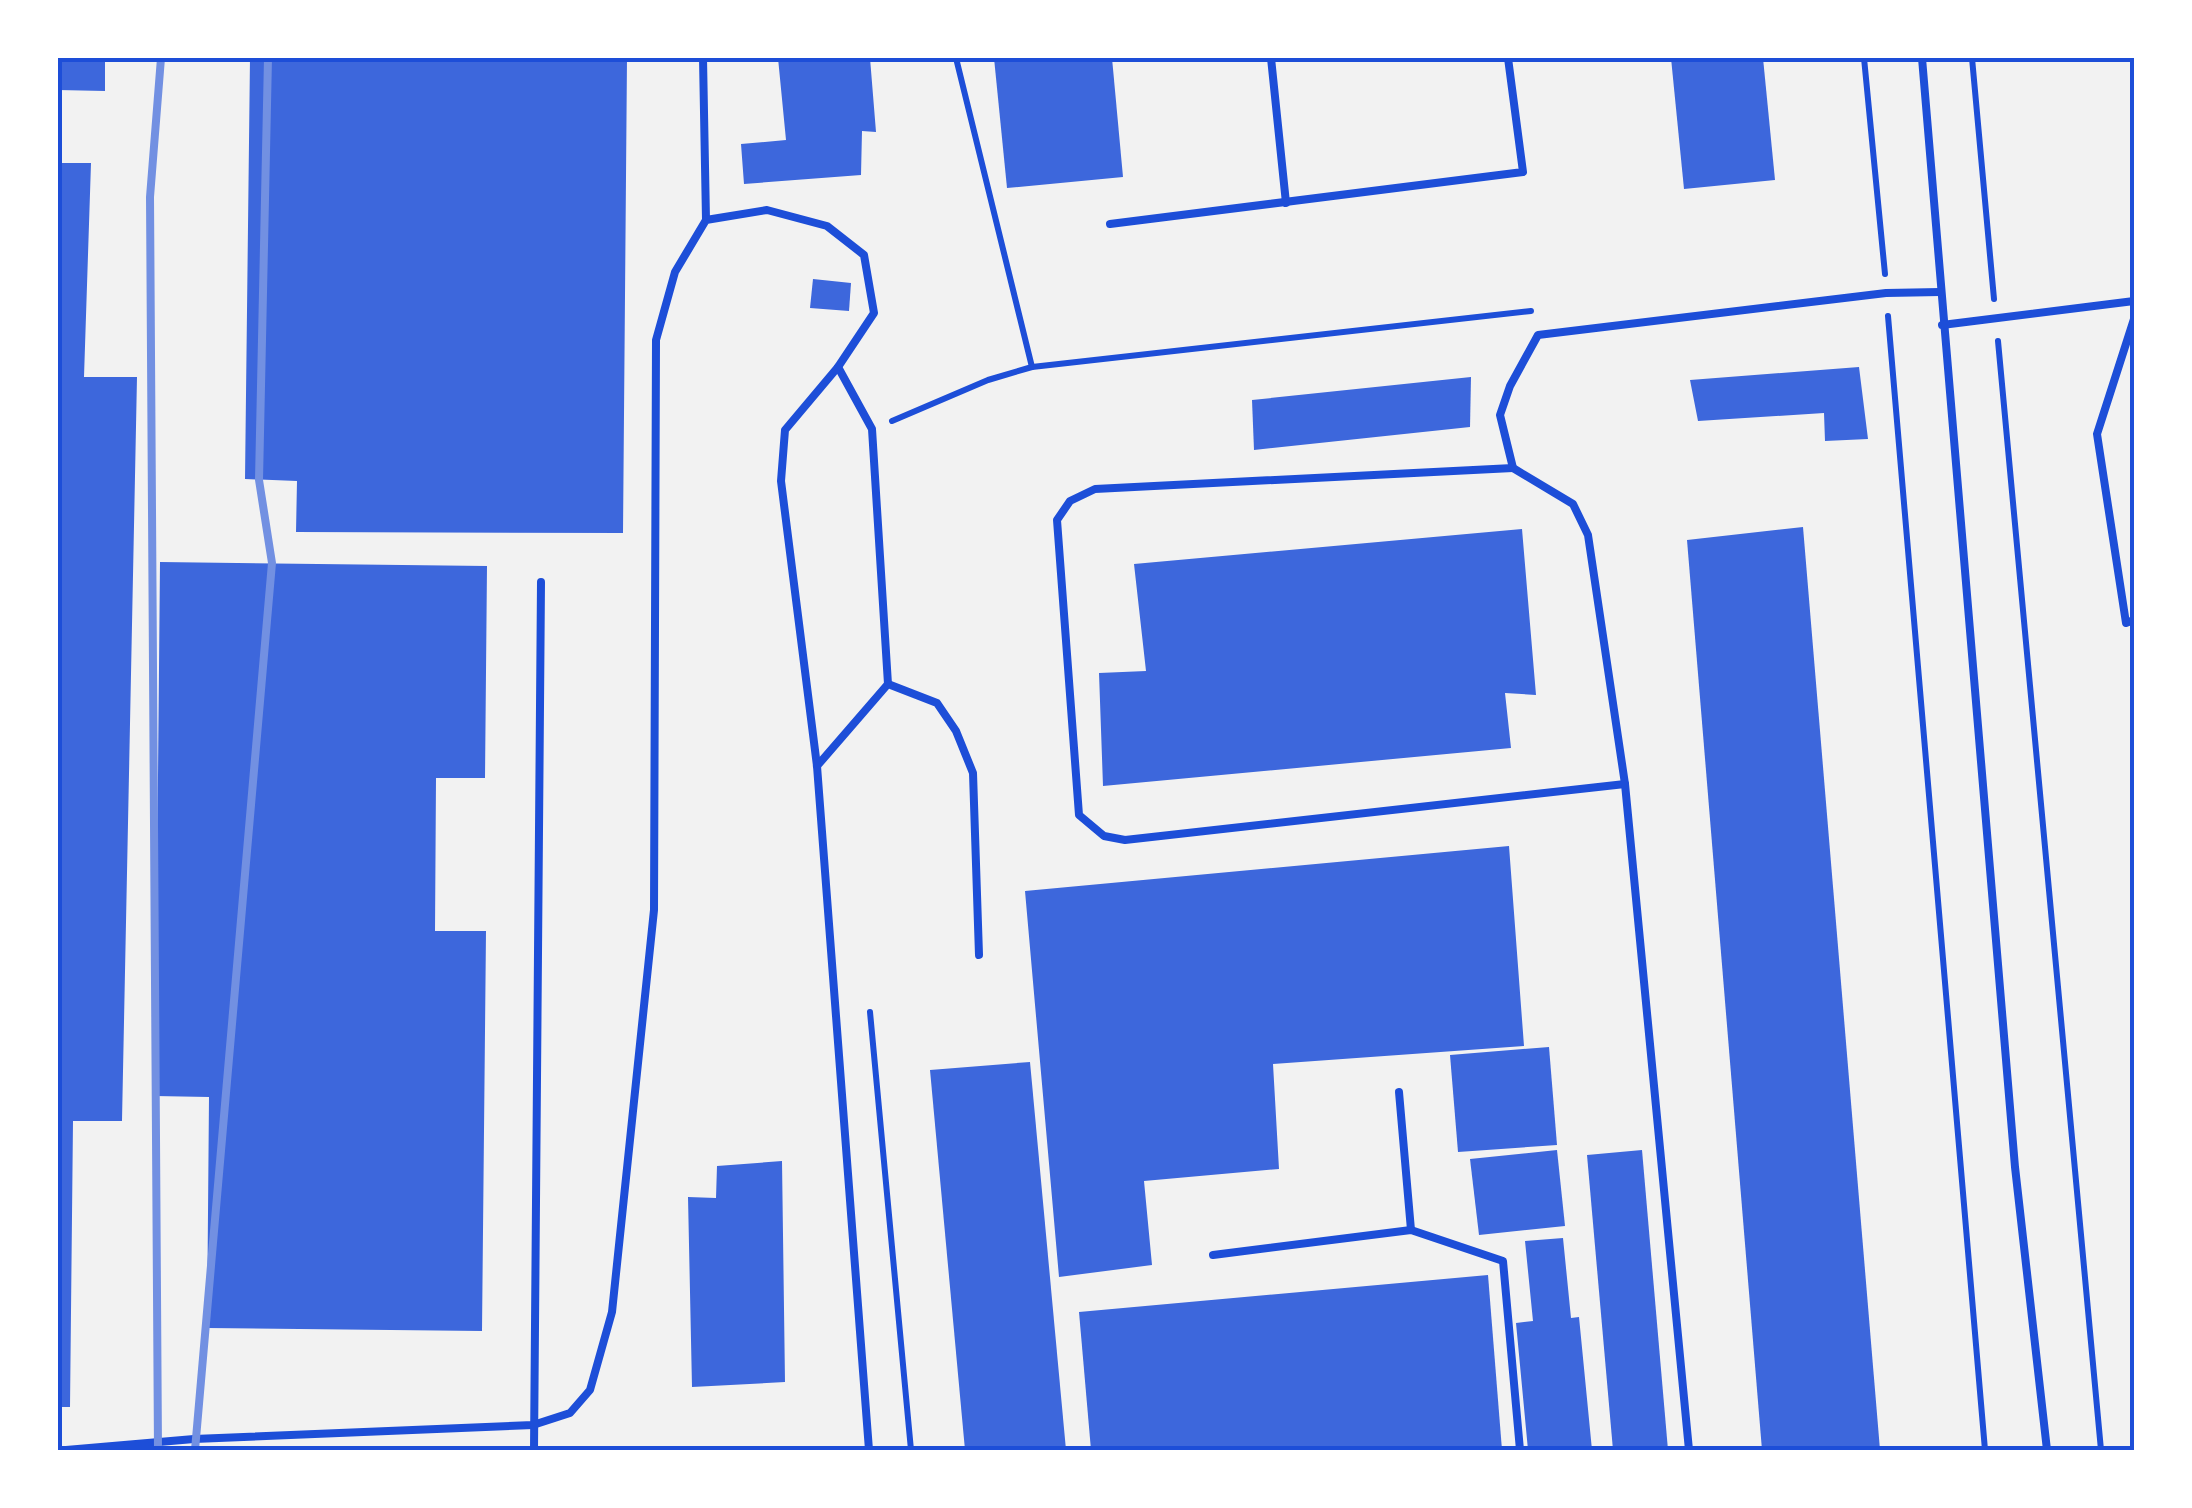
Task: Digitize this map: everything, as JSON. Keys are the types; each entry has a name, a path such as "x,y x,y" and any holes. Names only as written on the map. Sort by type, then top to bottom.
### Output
{"lane":[{"path":"66,1450 194,1439 533,1425 570,1413 590,1390 612,1312 654,910 656,340 674,272 706,220 703,58"},
{"path":"1271,58 1286,203"},
{"path":"1110,224 1523,172 1508,58"},
{"path":"1922,58 2015,1167 2048,1450"},
{"path":"706,220 767,210 827,226 864,255 874,313 838,367 785,430 781,481 817,766 869,1450"},
{"path":"1513,468 1500,415 1510,386 1538,335 1886,293 1940,292"},
{"path":"1942,325 2134,301"},
{"path":"2134,318 2097,434 2126,623 2134,620"},
{"path":"817,766 888,684 872,429 838,367"},
{"path":"1625,784 1126,840 1104,836 1079,815 1057,520 1070,502 1095,489 1513,468 1573,504 1588,536 1625,784 1690,1450"},
{"path":"534,1450 541,582"},
{"path":"888,684 937,702 956,730 973,773 979,955"},
{"path":"1398,1092 1412,1230"},
{"path":"1213,1255 1412,1230 1503,1261 1520,1450"}],"path":[{"path":"956,58 1032,367"},
{"path":"1864,58 1986,1450"},
{"path":"1972,58 2100,1450"},
{"path":"1865,274 1885,271"},
{"path":"872,429 988,380 1032,367 1548,309"},
{"path":"870,1012 911,1450"}],"building":[{"path":"58,58 105,58 105,91 58,90"},
{"path":"250,58 627,58 623,533 296,532 297,481 245,479"},
{"path":"778,58 870,58 876,132 862,131 861,175 744,184 741,144 786,140"},
{"path":"994,58 1112,58 1123,177 1007,188"},
{"path":"1671,58 1763,58 1775,180 1684,189"},
{"path":"58,163 91,163 84,377 137,377 122,1121 73,1121 70,1407 58,1407"},
{"path":"813,279 851,283 849,311 810,308"},
{"path":"1859,367 1868,439 1825,441 1824,413 1698,421 1690,380"},
{"path":"1471,377 1470,427 1254,450 1252,400"},
{"path":"1803,527 1880,1450 1762,1450 1687,540"},
{"path":"1522,529 1536,695 1505,693 1511,748 1103,786 1099,673 1146,671 1134,564"},
{"path":"160,562 487,566 485,778 436,778 435,931 486,931 482,1331 207,1328 209,1097 155,1096"},
{"path":"1509,846 1524,1046 1273,1064 1279,1169 1144,1181 1152,1265 1059,1277 1025,891"},
{"path":"1549,1047 1557,1145 1458,1152 1450,1055"},
{"path":"1030,1062 1066,1450 965,1450 930,1070"},
{"path":"1557,1150 1565,1226 1479,1235 1470,1159"},
{"path":"1642,1150 1668,1450 1613,1450 1587,1155"},
{"path":"782,1161 785,1382 692,1387 688,1197 716,1198 717,1166"},
{"path":"1563,1238 1571,1318 1579,1317 1592,1450 1528,1450 1516,1323 1533,1321 1525,1241"},
{"path":"1488,1275 1502,1450 1091,1450 1079,1312"}],"railway":[{"path":"158,1450 150,197 161,58"},
{"path":"195,1450 272,563 259,480 268,58"}]}
